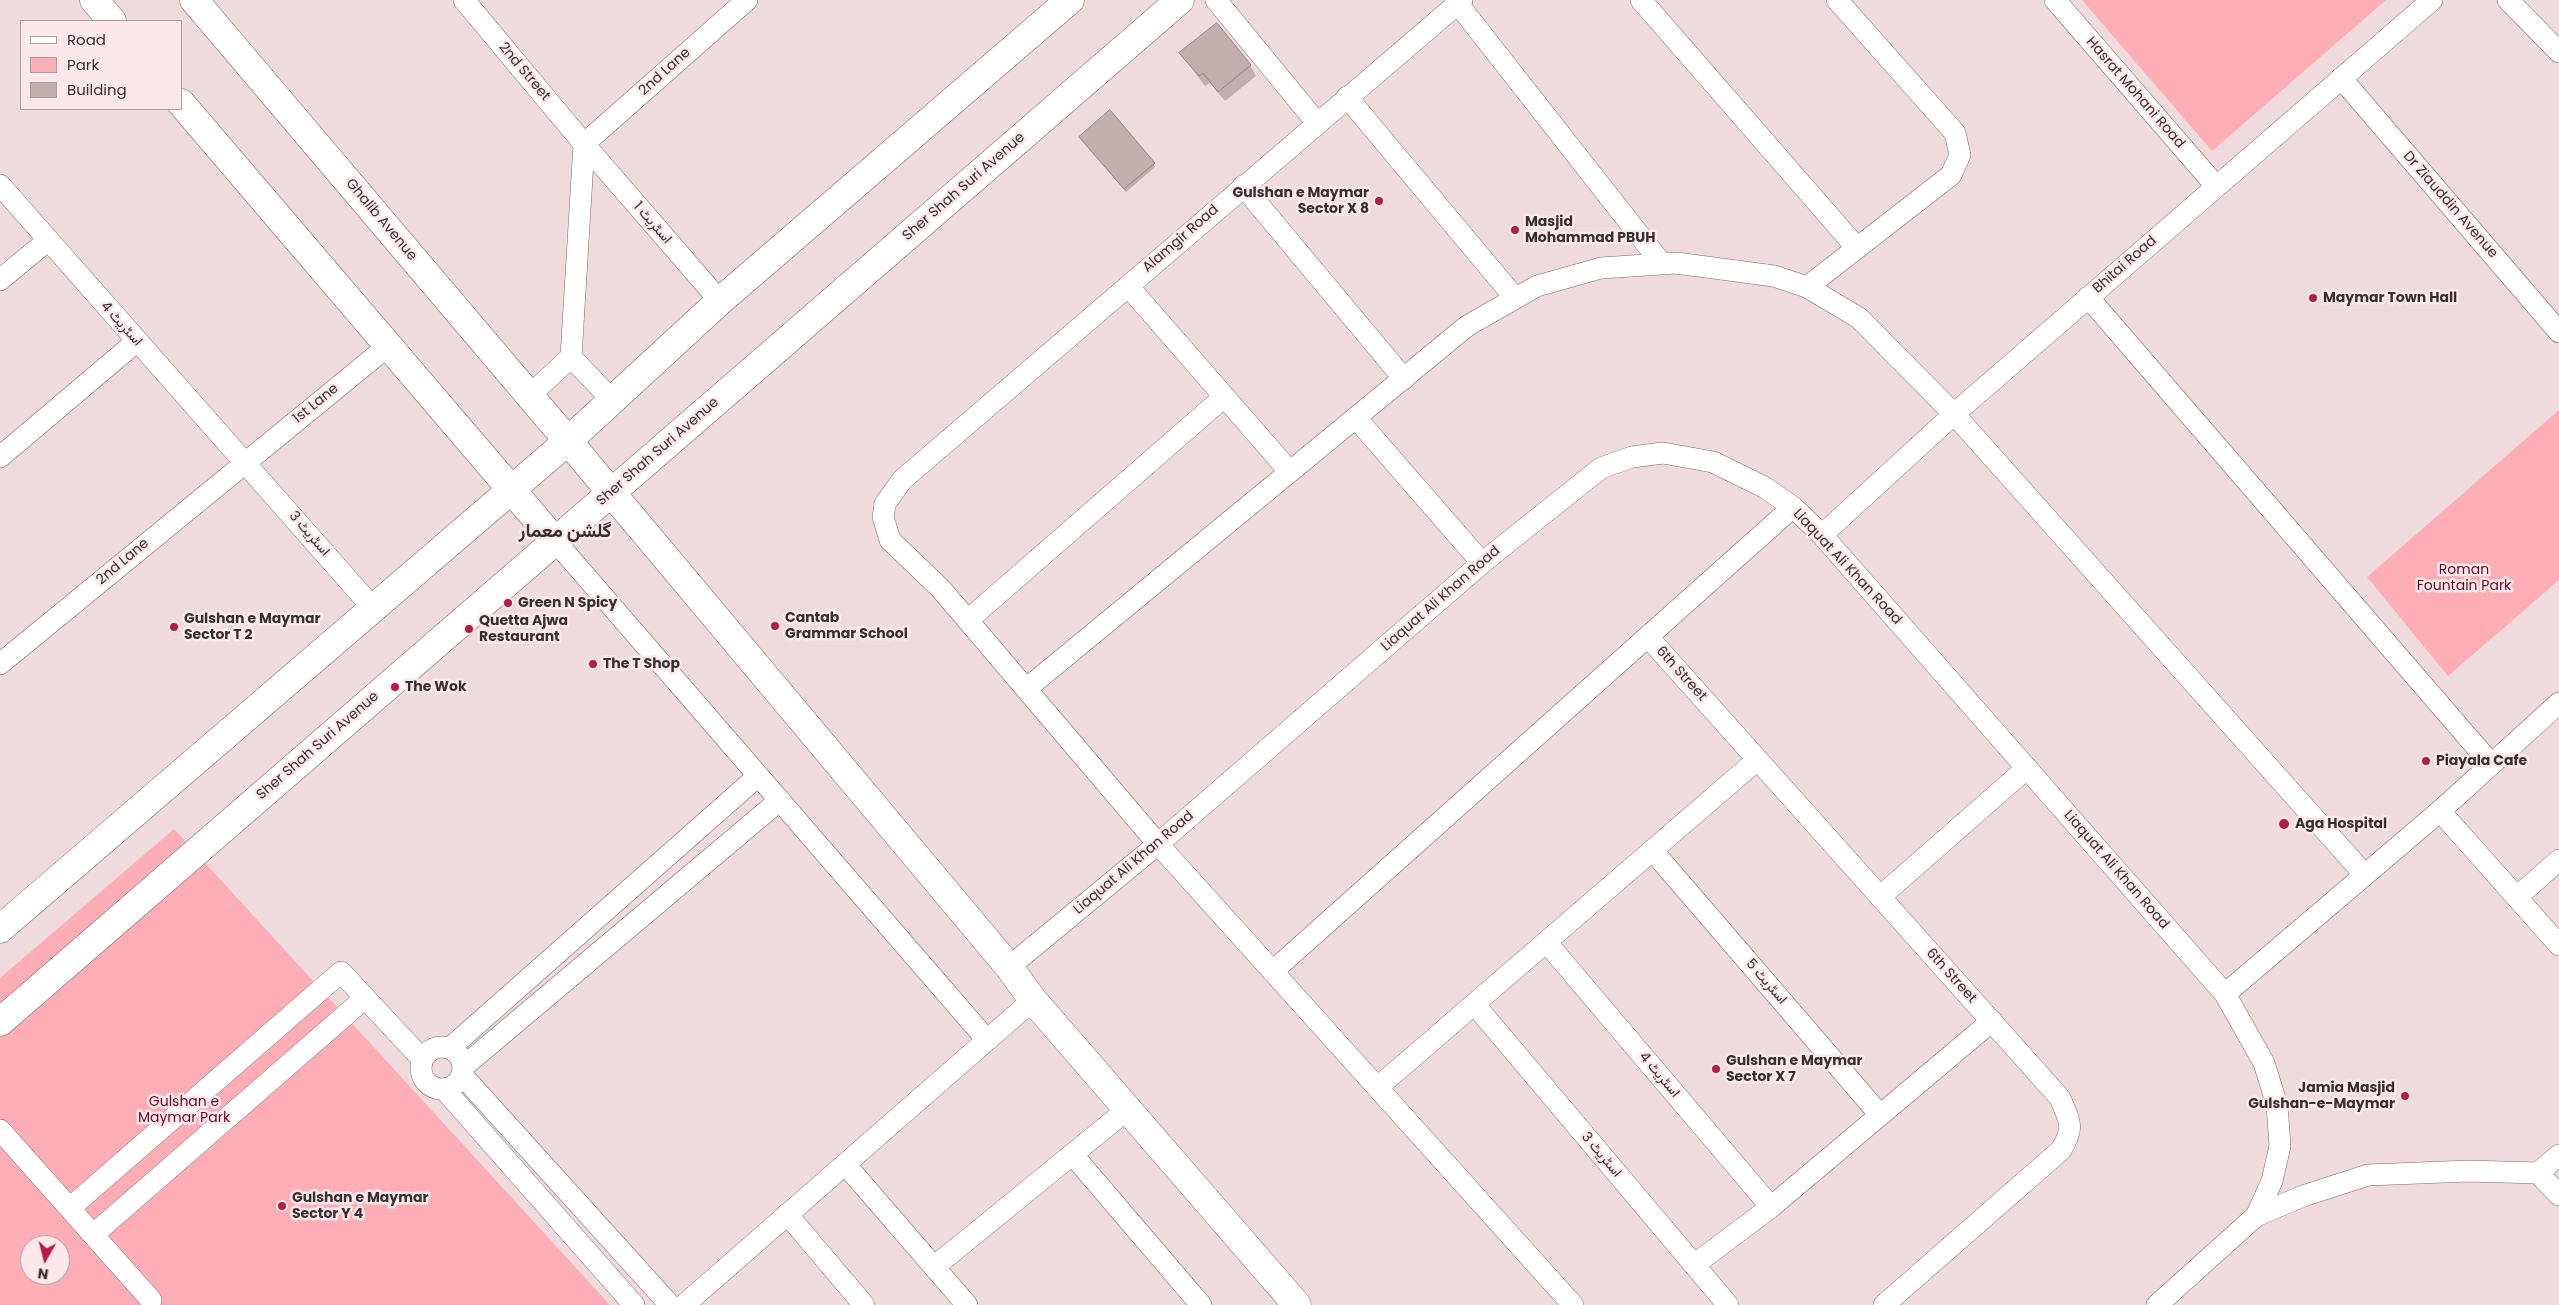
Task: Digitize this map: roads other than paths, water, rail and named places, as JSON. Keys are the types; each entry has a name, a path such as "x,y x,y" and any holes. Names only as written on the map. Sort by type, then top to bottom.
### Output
{"street":[{"path":"94,0 111,20"},
{"name":"Ghalib Avenue","path":"194,0 426,272 528,397 568,441 610,494 1009,967 1033,1000 1297,1305"},
{"name":"2nd Street","path":"464,0 584,144"},
{"name":"2nd Lane","path":"584,144 746,0"},
{"path":"0,928 372,607 568,441 720,301 1070,0"},
{"name":"Sher Shah Suri Avenue","path":"0,1022 1180,0"},
{"path":"1216,0 1317,123"},
{"path":"1641,0 1857,248"},
{"path":"1807,286 1951,175 1960,155 1955,133 1837,0"},
{"name":"Hasrat Mohani Road","path":"2055,0 2216,186"},
{"name":"Bhitai Road","path":"1822,535 1954,414 2432,0"},
{"path":"2508,0 2559,52"},
{"path":"1460,2 1662,264"},
{"name":"Alamgir Road","path":"1460,2 902,480 885,504 883,518 890,540 942,589 1158,844 1573,1305"},
{"name":"Dr Ziauddin Avenue","path":"2341,78 2559,332"},
{"path":"1347,97 1515,298"},
{"path":"182,104 510,490 987,1040"},
{"path":"528,397 570,357 584,144"},
{"name":"اسٹریٹ 1","path":"584,144 720,301"},
{"name":"اسٹریٹ 4","path":"0,185 136,342 245,461"},
{"path":"1243,186 1404,379"},
{"path":"0,280 47,241"},
{"path":"1026,689 1467,326 1515,298 1537,286 1601,268 1676,263 1774,276 1807,286 1859,318 1954,414 2364,874"},
{"path":"1128,286 1290,472"},
{"path":"2088,297 2492,764"},
{"path":"0,457 136,342"},
{"name":"1st Lane","path":"245,461 388,346"},
{"path":"570,357 612,400"},
{"path":"968,620 1224,397"},
{"path":"1356,418 1482,563"},
{"name":"Liaquat Ali Khan Road","path":"1009,967 1158,844 1482,563 1600,468 1632,457 1663,453 1713,462 1764,487 1793,507 1822,535 2225,994 2264,1063 2277,1105 2280,1146 2272,1181 2256,1216 2156,1305"},
{"name":"2nd Lane","path":"0,664 245,461"},
{"name":"اسٹریٹ 3","path":"245,461 372,607"},
{"path":"1273,971 1793,507"},
{"name":"6th Street","path":"1648,637 2060,1098 2069,1119 2070,1136 2060,1150 1884,1305"},
{"path":"2225,994 2440,811 2558,705"},
{"path":"1378,1087 1757,760"},
{"path":"1880,897 2027,768"},
{"path":"450,1048 758,776"},
{"path":"670,1305 462,1071 459,1055 450,1048 439,1046 429,1050 422,1059 420,1070 425,1080 433,1087 444,1089 452,1086 462,1071 780,800"},
{"path":"2440,811 2559,945"},
{"name":"اسٹریٹ 5","path":"1652,850 1880,1115"},
{"path":"2517,897 2559,860"},
{"name":"اسٹریٹ 4","path":"1547,943 1771,1207"},
{"path":"70,1208 341,972 422,1059"},
{"path":"94,1234 365,998"},
{"path":"684,1305 1033,1000"},
{"name":"اسٹریٹ 3","path":"1475,1005 1728,1305"},
{"path":"1694,1265 1771,1207 1992,1021"},
{"path":"444,1089 634,1305"},
{"path":"934,1267 1128,1109"},
{"path":"0,1130 94,1234 149,1304"},
{"path":"1072,1154 1202,1305"},
{"path":"2256,1216 2303,1196 2368,1175 2469,1171 2538,1173 2559,1155"},
{"path":"846,1164 967,1305"},
{"path":"2538,1173 2559,1195"},
{"path":"787,1214 864,1305"}],"place":[{"name":"Gulshan e Maymar Sector X 8","path":"1379,201"},
{"name":"Masjid Mohammad PBUH","path":"1515,230"},
{"name":"Maymar Town Hall","path":"2313,298"},
{"name":"Green N Spicy","path":"508,603"},
{"name":"Cantab Grammar School","path":"775,626"},
{"name":"Gulshan e Maymar Sector T 2","path":"174,627"},
{"name":"Quetta Ajwa Restaurant","path":"469,629"},
{"name":"The T Shop","path":"593,664"},
{"name":"The Wok","path":"395,687"},
{"name":"Piayala Cafe","path":"2426,761"},
{"name":"Aga Hospital","path":"2284,824"},
{"name":"Gulshan e Maymar Sector X 7","path":"1716,1069"},
{"name":"Jamia Masjid Gulshan-e-Maymar","path":"2405,1096"},
{"name":"Gulshan e Maymar Sector Y 4","path":"282,1206"}],"district":[{"name":"گلشن معمار","path":"565,532"}],"park label":[{"name":"Roman Fountain Park","path":"2464,578"},
{"name":"Gulshan e Maymar Park","path":"184,1110"}]}
